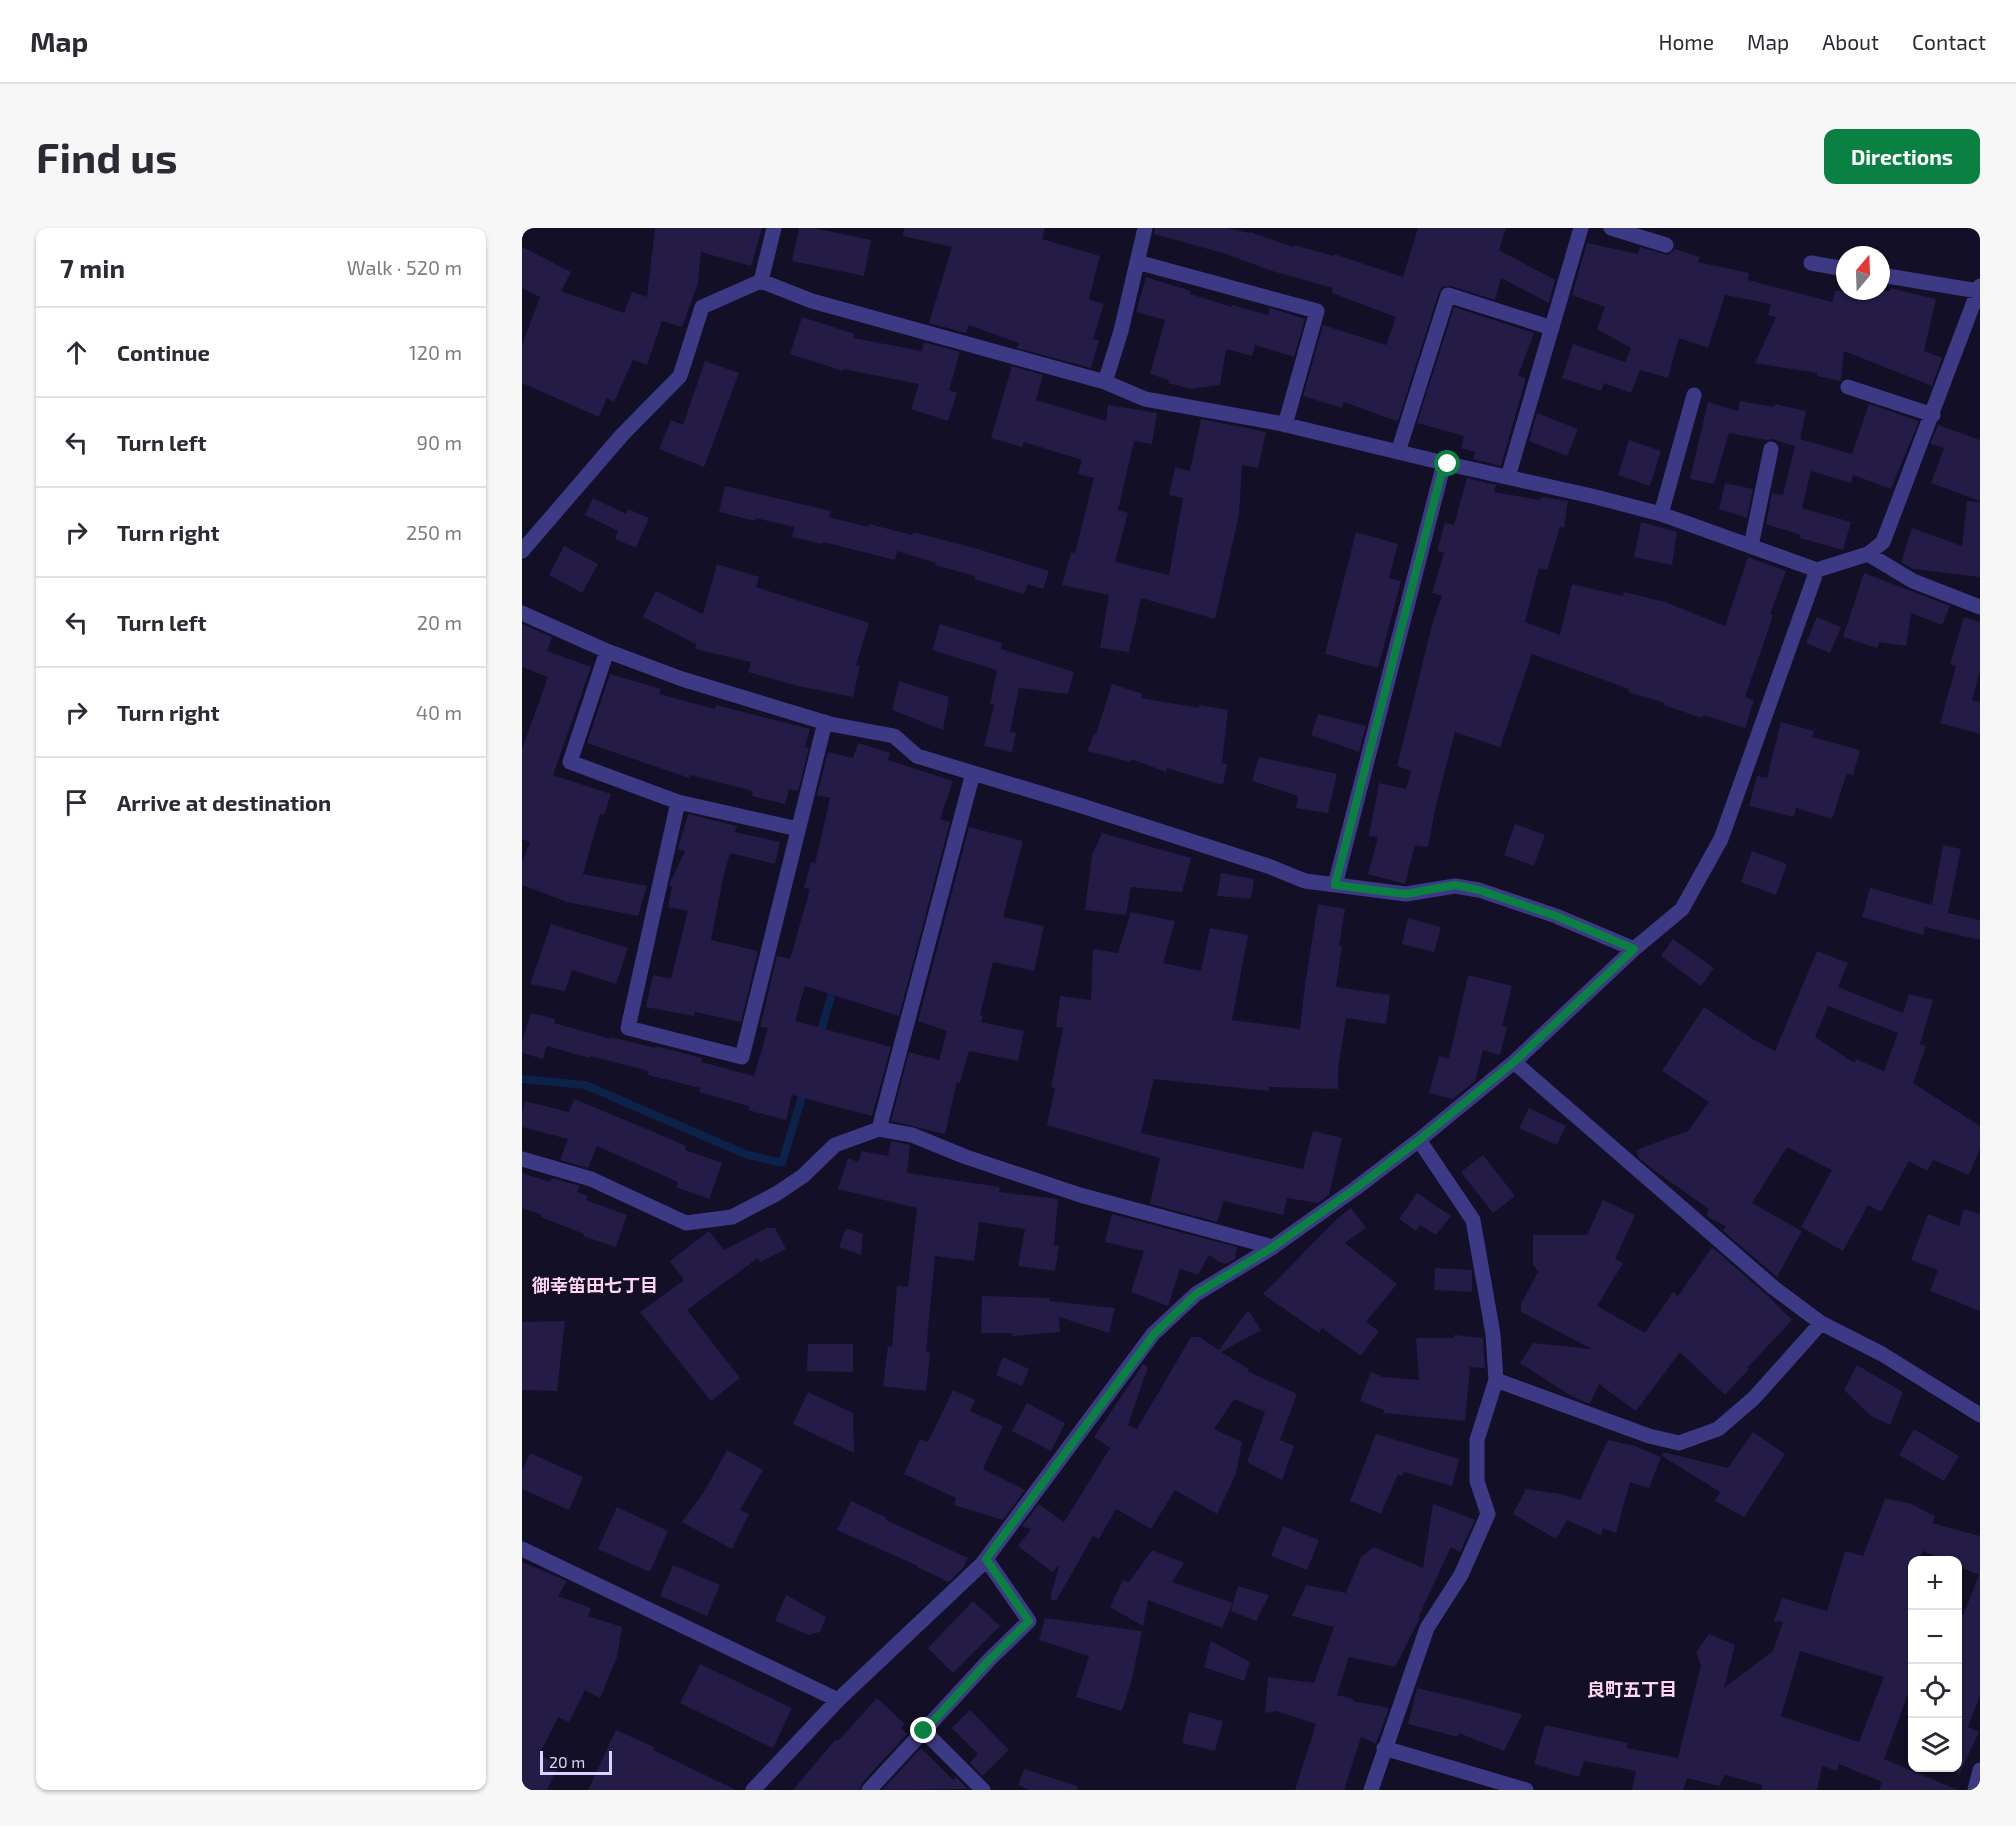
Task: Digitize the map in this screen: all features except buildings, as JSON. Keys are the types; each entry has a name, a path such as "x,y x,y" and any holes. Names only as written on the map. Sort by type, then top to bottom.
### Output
{"street":[{"path":"761,281 774,228"},
{"path":"1105,382 1121,331 1145,228"},
{"path":"1508,477 1581,228"},
{"path":"1611,228 1666,245"},
{"path":"1137,262 1317,311 1285,424"},
{"path":"1811,263 1836,267"},
{"path":"522,551 622,435 680,376 702,307 761,281 812,301 1105,382 1145,399 1285,424 1444,463 1596,496 1660,514 1817,570 1868,554 1883,542 1979,289 1890,275"},
{"path":"1398,452 1448,295 1552,328"},
{"path":"1848,387 1933,415"},
{"path":"1660,514 1694,395"},
{"path":"1751,546 1771,449"},
{"path":"1335,885 1444,463"},
{"path":"1868,554 1913,581 1980,607"},
{"path":"753,1790 838,1700 986,1559 1154,1334 1196,1294 1273,1247 1419,1140 1514,1062 1634,949 1682,909 1721,839 1817,570"},
{"path":"522,613 607,651 682,679 825,722 894,736 917,756 1079,804 1268,866 1305,881 1406,894 1455,885 1479,890 1556,916 1634,949"},
{"path":"607,651 570,762 678,802 798,829"},
{"path":"678,802 628,1028 742,1057 825,722"},
{"path":"879,1129 973,773"},
{"path":"1514,1062 1766,1281 1821,1323 1882,1354 1980,1415"},
{"path":"522,1160 591,1179 686,1223 732,1217 776,1194 803,1176 836,1145 879,1129 912,1135 966,1157 1080,1195 1273,1247"},
{"path":"1371,1790 1427,1628 1461,1575 1488,1514 1477,1481 1477,1440 1496,1380 1493,1334 1473,1220 1419,1140"},
{"path":"1496,1380 1649,1436 1679,1443 1718,1429 1754,1398 1821,1323"},
{"path":"522,1549 838,1700"},
{"path":"869,1790 990,1659 1029,1621 986,1559"},
{"path":"924,1731 984,1790"},
{"path":"1384,1748 1526,1790"},
{"path":"1975,1790 1980,1770"}],"waterway":[{"path":"819,1038 834,986"},
{"path":"522,1079 585,1085 745,1154 782,1163 804,1090"}],"district":[{"name":"御幸笛田七丁目","path":"595,1285"},
{"name":"良町五丁目","path":"1632,1689"}],"route":[{"path":"924,1731 990,1659 1029,1621 986,1559 1154,1334 1196,1294 1273,1247 1419,1140 1514,1062 1634,949 1556,916 1479,890 1455,885 1406,894 1335,885 1444,463 1448,464"}]}
